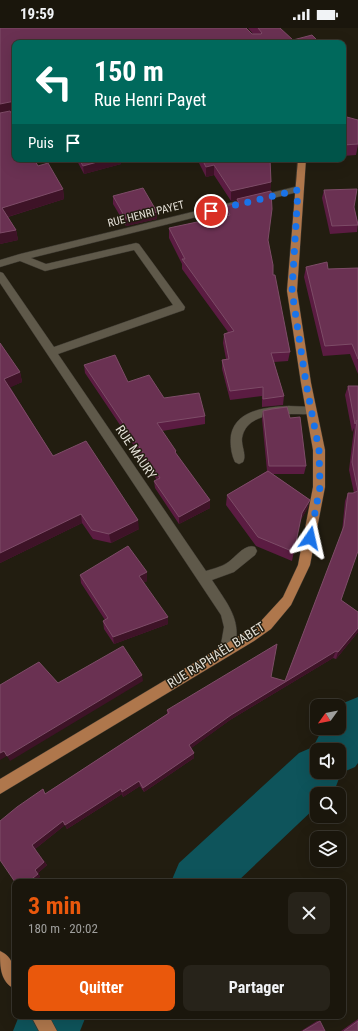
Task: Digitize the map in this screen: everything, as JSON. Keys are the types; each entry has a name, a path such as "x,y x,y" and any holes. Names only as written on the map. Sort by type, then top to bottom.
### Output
{"main road":[{"name":"RUE RAPHAËL BABET","path":"0,787 249,637 266,625 288,601 304,565 320,487 319,450 295,320 292,291 298,190 302,162"},
{"path":"0,959 12,977"},
{"path":"41,1019 49,1031"}],"street":[{"path":"0,119 12,117"},
{"name":"RUE HENRI PAYET","path":"0,264 20,257 298,190"},
{"path":"20,257 45,268 136,246 180,307 51,352"},
{"name":"RUE MAURY","path":"0,275 226,612 231,623 231,632 227,650"},
{"path":"239,459 236,440 237,431 243,422 252,415 262,412 311,410"},
{"path":"203,578 230,568 251,551"}],"building":[{"path":"0,28 246,28 252,34 261,34 262,33 258,28 280,28 293,40 12,40 12,102 0,104"},
{"path":"312,35 317,40 293,40"},
{"path":"10,111 12,115 12,162 36,162 38,166 48,163 63,189 2,208 16,230 0,233 0,113"},
{"path":"346,117 358,120 358,144 346,145"},
{"path":"81,162 97,162 83,166"},
{"path":"204,162 270,162 271,182 231,191 214,165 206,167"},
{"path":"143,188 157,212 126,219 113,196"},
{"path":"357,189 354,207 358,225 332,226 324,190"},
{"path":"271,191 272,209 268,240 273,265 273,275 275,275 290,352 271,353 284,396 263,399 263,387 230,391 222,360 229,359 224,334 234,331 182,259 185,259 169,228 230,215 225,206 239,203 237,199"},
{"path":"327,262 328,269 358,268 358,359 352,344 325,346 306,267"},
{"path":"0,343 20,372 4,379 53,456 86,441 138,520 109,534 92,530 81,514 0,553"},
{"path":"115,355 128,382 149,375 164,398 199,393 205,416 157,423 176,451 175,452 210,500 179,517 154,481 160,478 84,365"},
{"path":"348,386 358,386 358,491 352,462 357,420 355,424"},
{"path":"287,407 290,418 300,417 306,466 269,466 263,411"},
{"path":"268,471 310,500 302,513 294,552 258,537 227,495"},
{"path":"358,491 358,551 341,600 358,612 358,628 338,652 336,651 231,715 189,745 194,753 143,788 139,781 122,792 121,789 65,825 63,821 32,845 44,862 35,870 38,874 32,879 13,879 0,860 0,821 17,807 43,789 45,794 169,713 167,710 277,644 271,677 285,681 344,526 348,493"},
{"path":"128,546 147,572 139,576 168,617 113,637 103,621 108,618 80,575"},
{"path":"123,646 142,675 7,756 4,751 0,753 0,685 39,662 58,683"},
{"path":"320,1021 325,1031 303,1031"},
{"path":"358,1021 358,1031 344,1031"}],"waterway":[{"path":"342,743 358,721"},
{"path":"201,879 310,778"},
{"path":"42,1031 54,1019"}],"route":[{"path":"211,211 298,190 292,291 295,320 319,450 320,487 310,538"}]}
